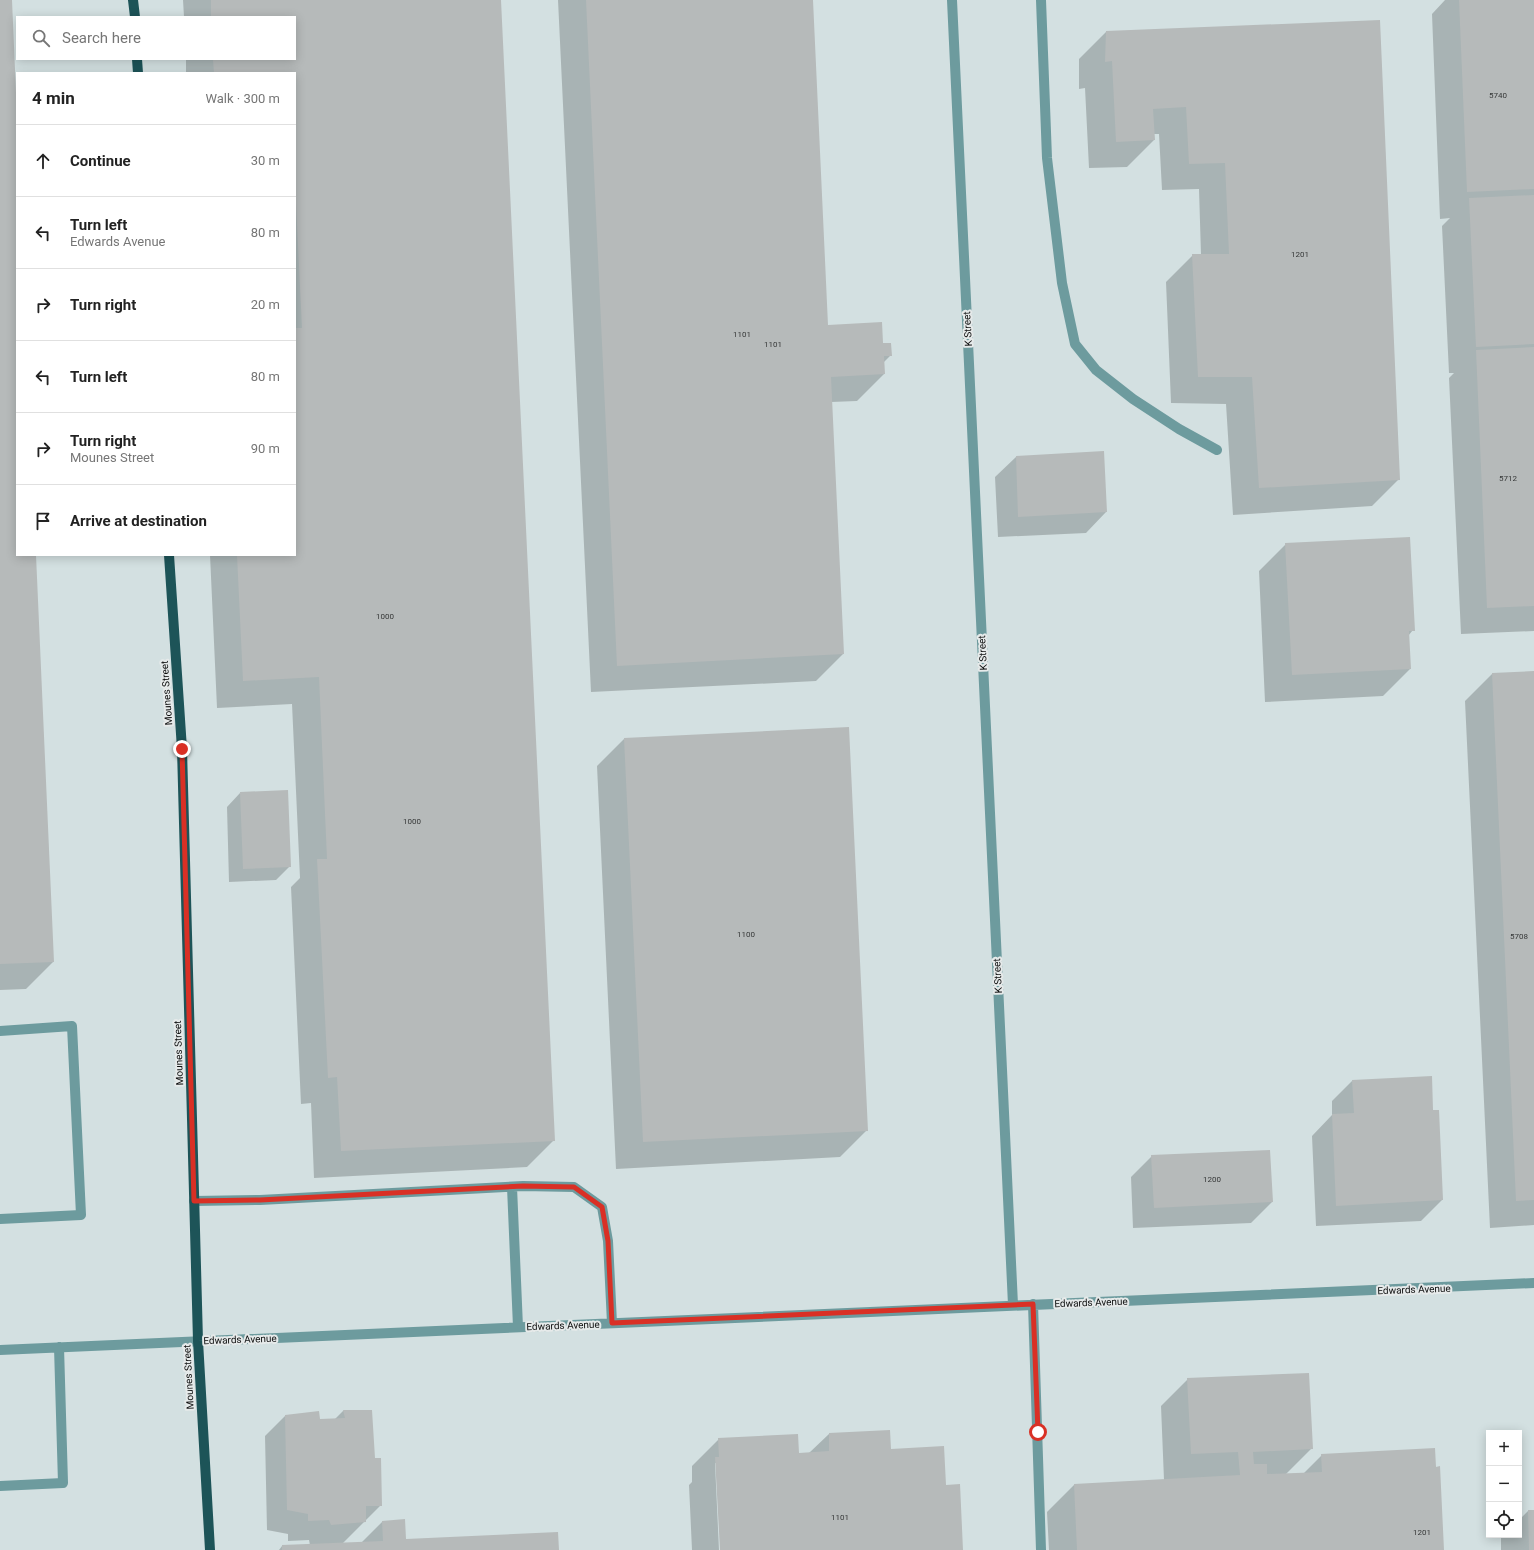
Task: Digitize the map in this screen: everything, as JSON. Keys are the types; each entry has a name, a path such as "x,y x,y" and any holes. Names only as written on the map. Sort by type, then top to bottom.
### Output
{"main road":[{"path":"134,0 135,16"},
{"path":"137,60 138,72"},
{"name":"Mounes Street","path":"169,556 182,749 198,1341 210,1550"}],"street":[{"name":"K Street","path":"952,0 1013,1305"},
{"path":"1041,0 1047,158 1062,283 1075,344 1096,370 1133,399 1178,429 1217,450"},
{"path":"0,1031 72,1026 81,1215 0,1219"},
{"path":"194,1201 260,1200 512,1188 574,1187 602,1207 608,1241 612,1323"},
{"path":"512,1188 518,1327"},
{"name":"Edwards Avenue","path":"0,1350 1534,1283"},
{"path":"1033,1304 1041,1550"},
{"path":"0,1486 63,1483 59,1347"}],"shaded area":[{"path":"0,0 1534,0 1534,1550 0,1550"}],"building":[{"path":"0,0 12,0 16,93 16,556 36,556 54,962 0,964"},
{"path":"211,0 501,0 555,1141 341,1151 337,1077 328,1078 317,859 327,859 319,677 243,681 237,556 296,556 296,328 302,328 296,204 296,72 214,72 213,60 296,60 296,16 211,16"},
{"path":"586,0 813,0 828,325 882,322 883,343 891,343 892,356 884,356 885,374 831,377 844,654 617,666"},
{"path":"1459,0 1534,0 1534,189 1467,192"},
{"path":"1380,20 1400,480 1259,488 1252,377 1198,377 1192,254 1229,254 1225,163 1189,164 1186,107 1153,109 1155,140 1116,142 1112,61 1105,62 1106,31"},
{"path":"1534,195 1534,344 1476,347 1469,198"},
{"path":"1534,347 1534,606 1487,608 1476,350"},
{"path":"1104,451 1107,512 1018,517 1016,456"},
{"path":"1410,537 1415,631 1409,631 1411,669 1292,675 1285,543"},
{"path":"1534,671 1534,1200 1516,1201 1492,673"},
{"path":"849,727 868,1131 643,1142 624,738"},
{"path":"288,790 291,867 243,869 240,792"},
{"path":"1432,1076 1433,1110 1439,1110 1443,1200 1336,1206 1332,1114 1354,1113 1352,1080"},
{"path":"1270,1150 1273,1202 1154,1208 1151,1155"},
{"path":"1309,1373 1313,1449 1253,1452 1254,1464 1267,1464 1267,1474 1322,1472 1321,1454 1435,1448 1436,1467 1440,1466 1444,1550 1077,1550 1074,1484 1240,1475 1238,1452 1191,1454 1187,1378"},
{"path":"343,1410 372,1410 375,1458 381,1458 382,1506 366,1506 366,1522 331,1525 329,1520 308,1521 308,1514 287,1510 285,1415 319,1411 320,1419 345,1418"},
{"path":"890,1430 891,1449 944,1446 946,1485 960,1484 963,1550 720,1550 715,1457 719,1457 718,1438 798,1434 799,1453 829,1451 829,1433"},
{"path":"1528,1510 1534,1510 1534,1550 1529,1550"},
{"path":"405,1519 406,1539 558,1532 559,1550 282,1550 282,1545 383,1541 382,1521"}],"route":[{"path":"182,749 194,1201 260,1200 512,1188 523,1186 574,1187 602,1207 608,1241 612,1323 1033,1304 1038,1432"}]}
